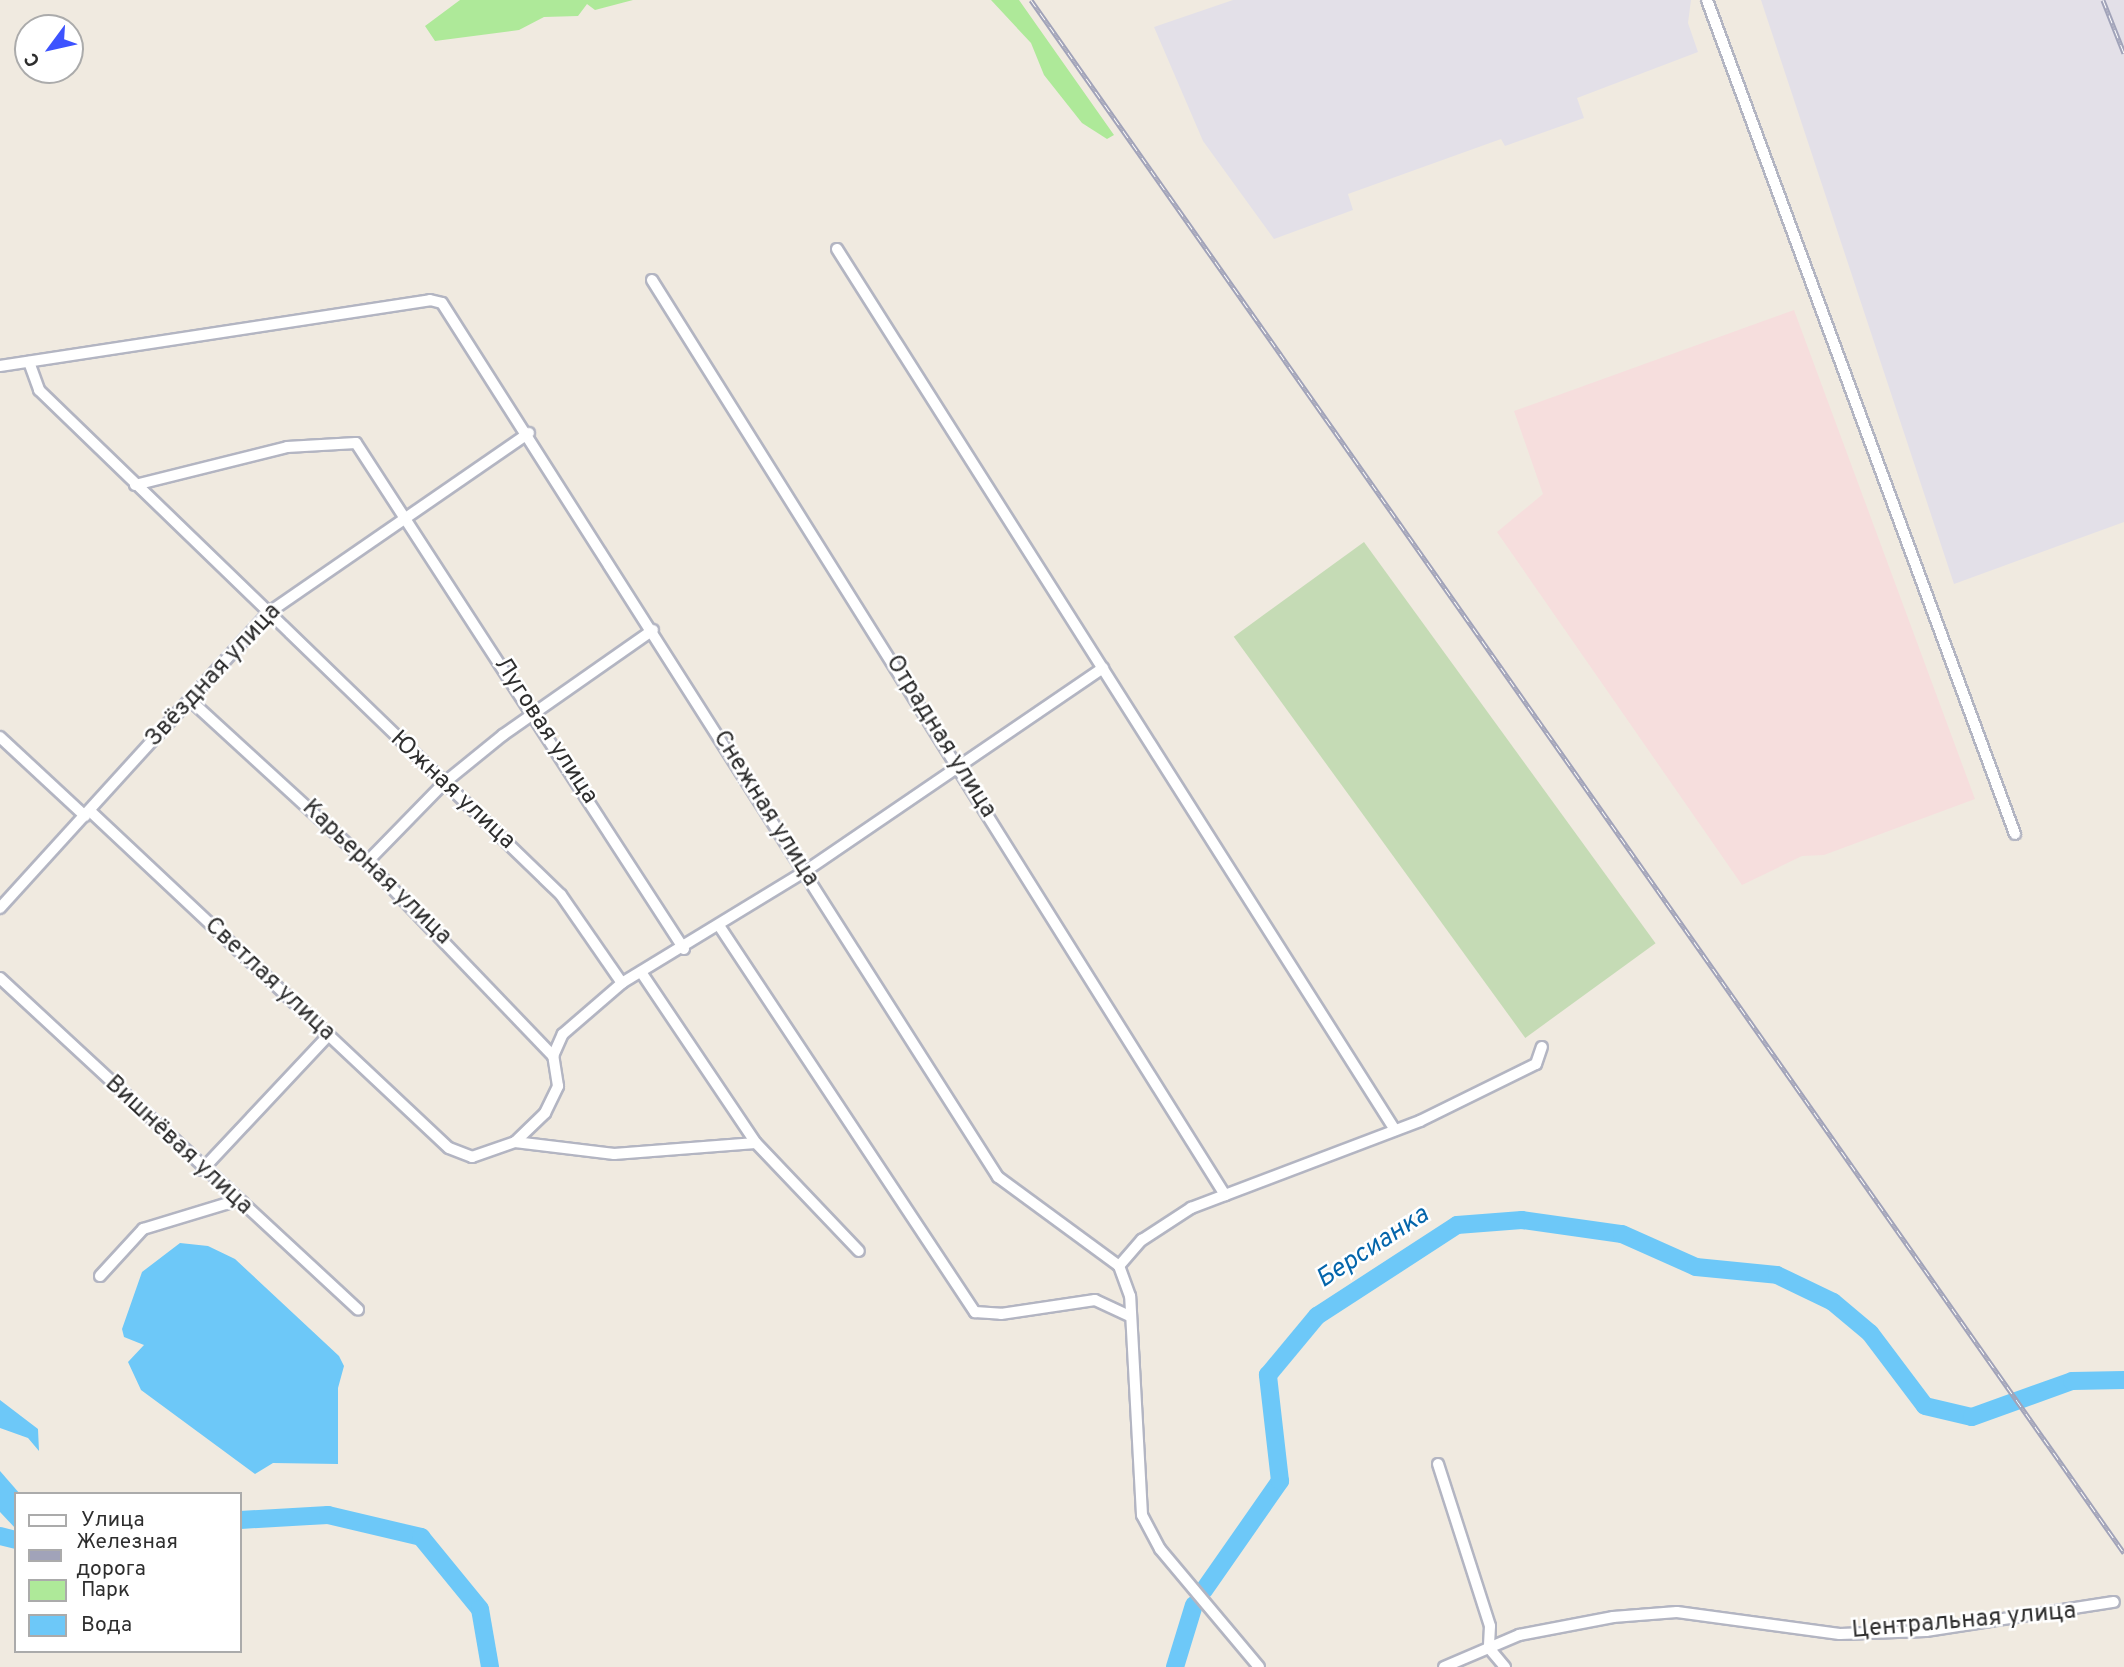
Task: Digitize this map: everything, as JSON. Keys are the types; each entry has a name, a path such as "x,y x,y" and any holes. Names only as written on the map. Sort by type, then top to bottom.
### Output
{"street":[{"path":"1707,0 2015,834"},
{"path":"837,249 1395,1130"},
{"name":"Отрадная улица","path":"652,281 958,765 1225,1195"},
{"name":"Снежная улица","path":"29,362 430,300 453,313 998,1177 1119,1266"},
{"path":"0,366 29,362"},
{"name":"Южная улица","path":"29,362 38,390 561,895 622,983"},
{"name":"Звёздная улица","path":"0,908 268,613 406,513 529,433"},
{"name":"Луговая улица","path":"135,485 347,440 365,452 684,949"},
{"path":"367,862 444,783 534,714 653,630"},
{"path":"515,1142 545,1113 558,1086 553,1056 563,1034 622,983 684,949 804,872 1103,668"},
{"name":"Карьерная улица","path":"190,699 367,862 553,1056"},
{"name":"Светлая улица","path":"0,737 88,814 449,1148 472,1157 515,1142"},
{"path":"720,927 975,1312 1095,1300 1130,1317"},
{"path":"641,972 756,1143 859,1251"},
{"name":"Вишнёвая улица","path":"0,978 235,1201 358,1310"},
{"path":"202,1170 328,1036"},
{"path":"1259,1667 1160,1549 1142,1515 1130,1317 1119,1266 1142,1240 1225,1195 1395,1130 1536,1063 1542,1047"},
{"path":"515,1142 614,1154 756,1143"},
{"path":"100,1276 143,1229 235,1201"},
{"path":"1438,1464 1490,1626 1489,1648 1505,1667"},
{"name":"Центральная улица","path":"1444,1667 1533,1633 1677,1612 1840,1634 1926,1631 2114,1602"}],"shaded area":[{"path":"1233,0 1691,0 1688,23 1698,52 1577,98 1584,118 1505,146 1501,139 1348,194 1353,210 1274,239 1203,141 1154,27"},
{"path":"1761,0 2124,0 2124,522 1954,584"},
{"path":"1794,310 1975,799 1824,855 1802,856 1742,885 1497,532 1543,494 1514,411"}],"green space":[{"path":"460,0 633,0 595,10 587,4 578,16 544,17 519,30 435,41 425,26"},
{"path":"991,0 1019,0 1114,135 1107,139 1082,123 1044,75 1031,43"},
{"path":"1364,542 1656,943 1525,1038 1234,637"}],"water":[{"path":"180,1243 208,1246 235,1259 339,1356 344,1366 338,1388 338,1464 273,1463 255,1474 141,1390 128,1362 144,1345 124,1337 122,1329 142,1272"},
{"path":"0,1400 38,1429 39,1451 28,1438 0,1428"},
{"path":"0,1471 18,1492 14,1492 14,1527 0,1512"}],"waterway":[{"name":"Берсианка","path":"1204,1590 1280,1481 1268,1375 1317,1316 1457,1225 1522,1220 1622,1234 1696,1267 1777,1275 1833,1302 1870,1333 1925,1406 1972,1417 2072,1381 2124,1380"},
{"name":"Берсианка","path":"242,1520 328,1515 421,1537 480,1609 490,1667"},
{"name":"Берсианка","path":"0,1536 14,1540"},
{"name":"Берсианка","path":"1175,1667 1194,1605"}],"railway":[{"path":"1031,0 2124,1553"},
{"path":"2103,0 2124,53"}]}
